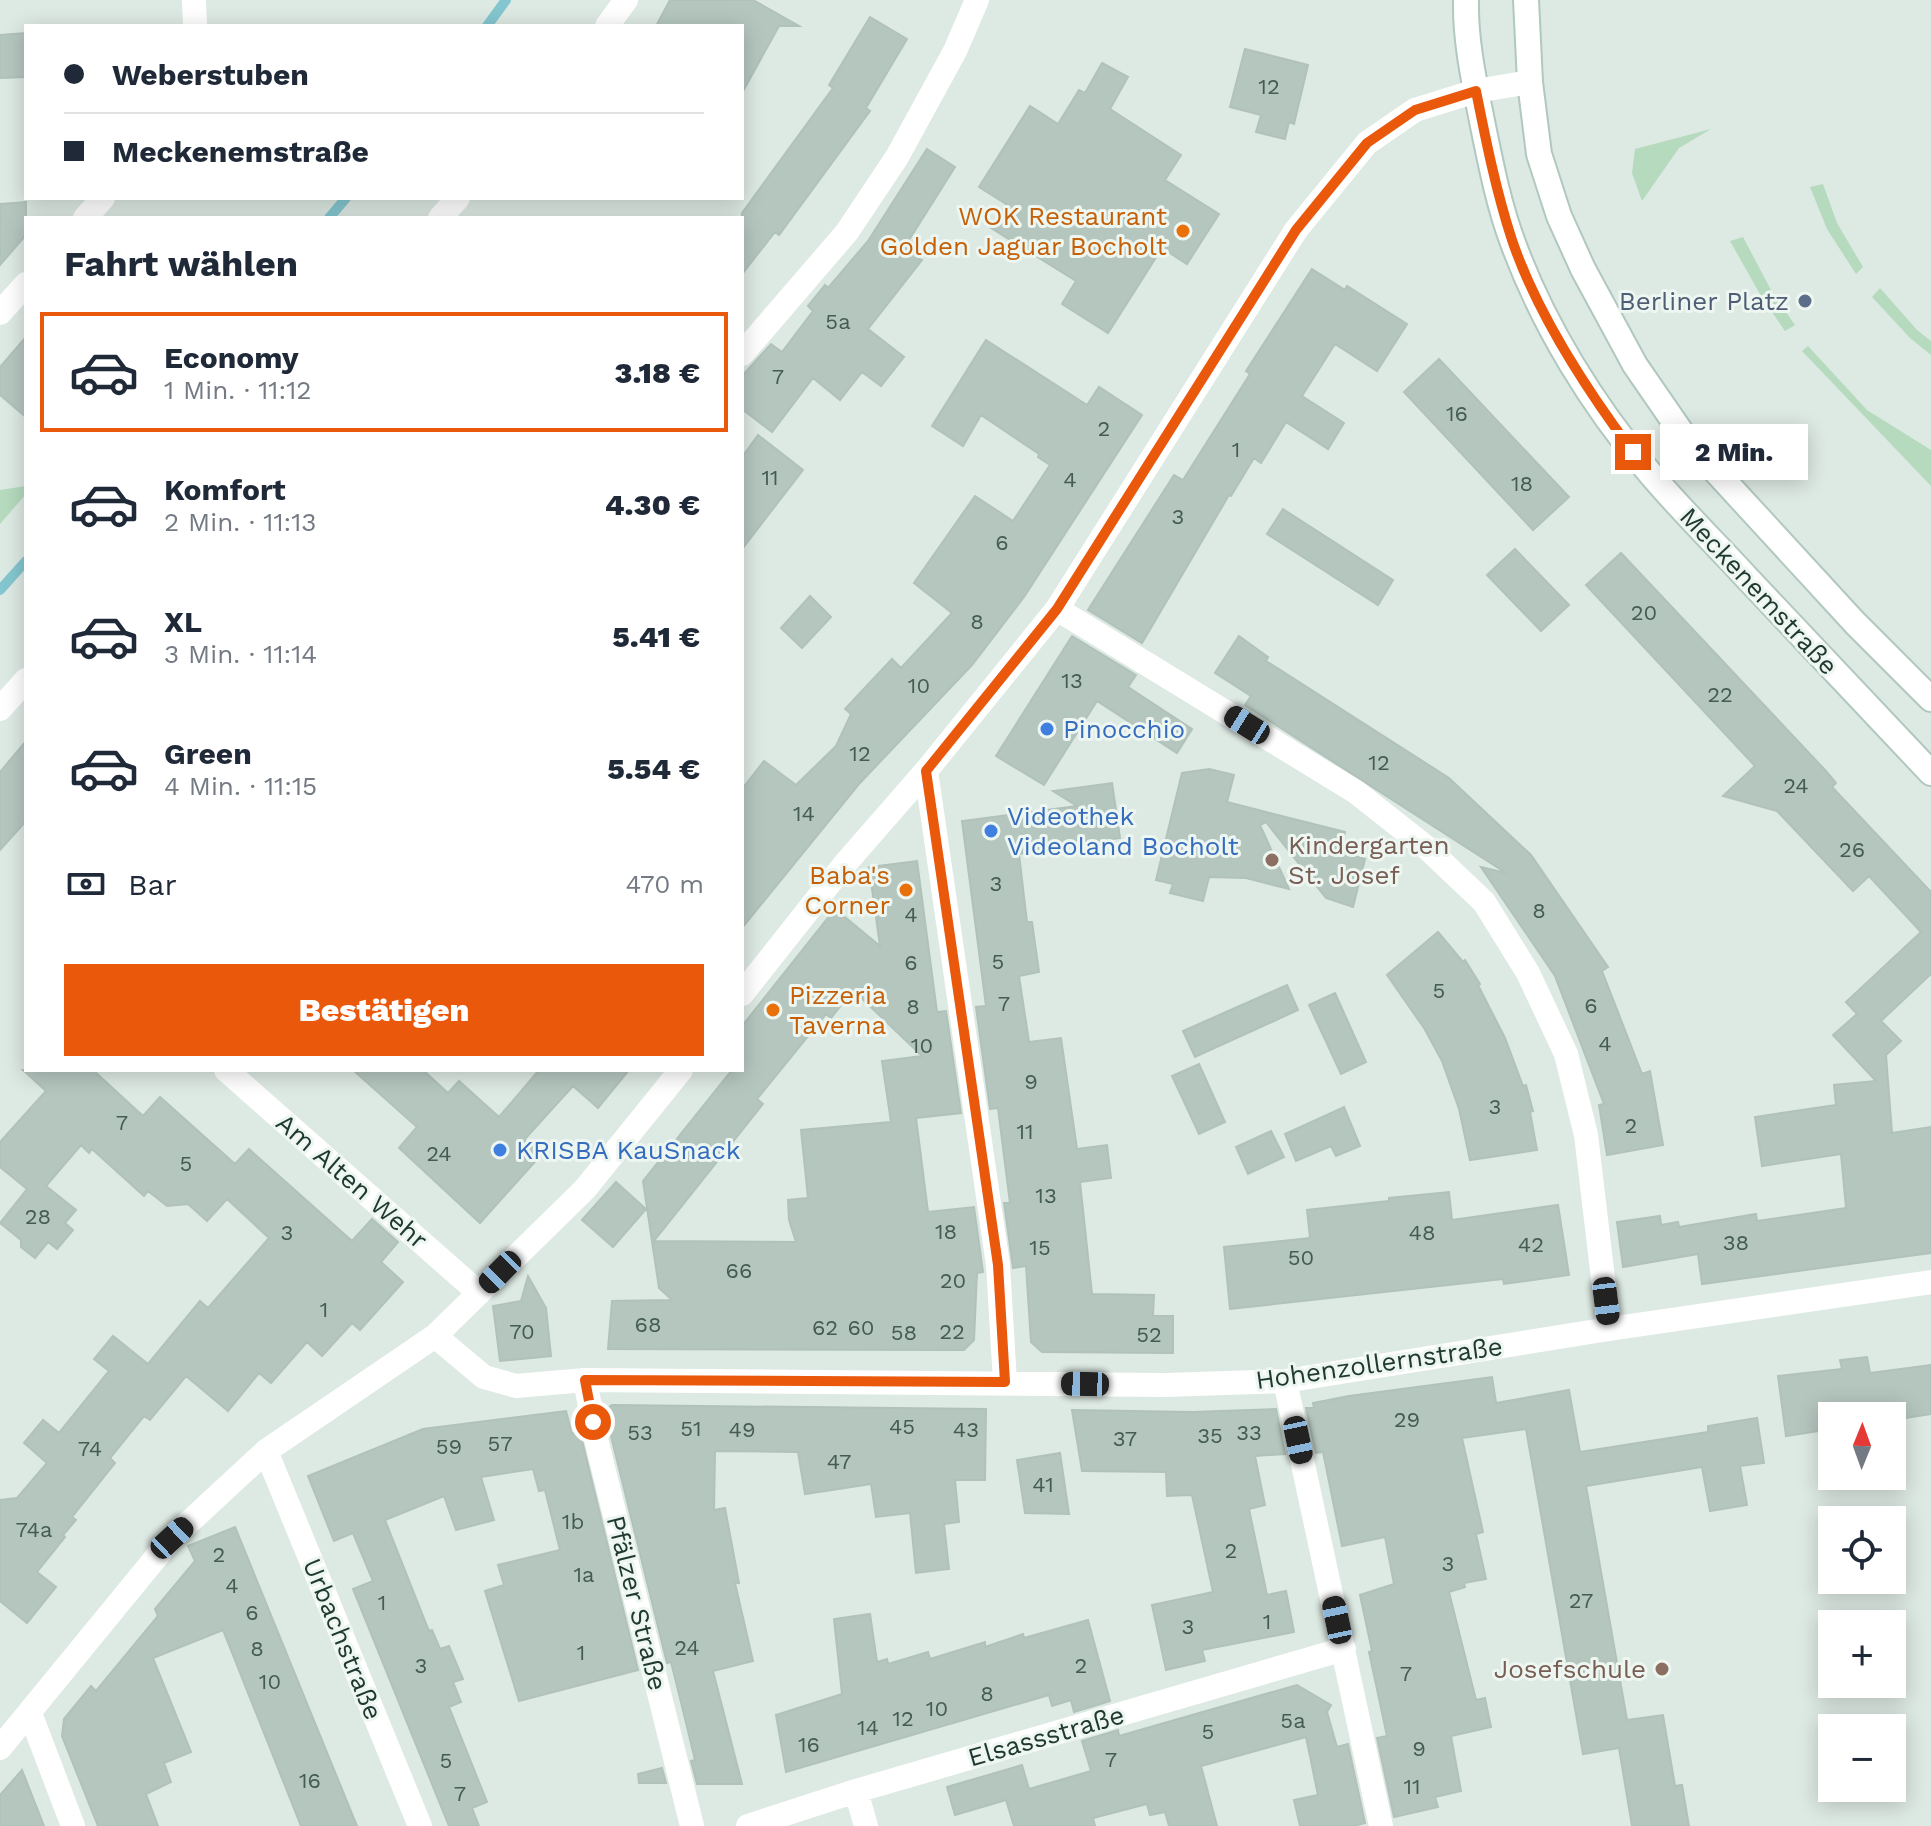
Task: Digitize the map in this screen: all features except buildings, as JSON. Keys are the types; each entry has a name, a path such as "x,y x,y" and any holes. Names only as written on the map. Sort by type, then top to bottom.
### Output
{"street":[{"path":"194,0 195,24"},
{"path":"608,24 626,0"},
{"path":"744,352 847,232 889,169 932,97 977,0"},
{"name":"Meckenemstraße","path":"1466,0 1466,24 1476,91 1492,172 1513,243 1561,342 1603,411 1649,472 1931,773"},
{"name":"Meckenemstraße","path":"1526,0 1530,82 1539,154 1559,216 1583,269 1635,365 1686,439 1855,623 1931,699"},
{"path":"744,991 844,865 926,771 1057,609 1296,230 1367,143 1415,110 1476,91 1530,82"},
{"path":"87,216 101,200"},
{"path":"442,216 456,200"},
{"path":"0,313 24,286"},
{"path":"1057,609 1356,792 1427,848 1484,902 1528,973 1566,1054 1586,1135 1609,1329"},
{"path":"0,709 24,682"},
{"path":"926,771 998,1265 1005,1382"},
{"name":"Am Alten Wehr","path":"228,1072 479,1293"},
{"path":"0,1748 172,1538 266,1451 435,1336 585,1189 679,1072"},
{"name":"Hohenzollernstraße","path":"435,1336 484,1377 516,1386 585,1380 1165,1385 1285,1381 1931,1282"},
{"name":"Pfälzer Straße","path":"585,1380 597,1443 692,1826"},
{"path":"1285,1381 1381,1826"},
{"name":"Urbachstraße","path":"266,1451 420,1826"},
{"name":"Elsassstraße","path":"748,1826 856,1791 1344,1649"},
{"path":"30,1713 73,1826"},
{"path":"856,1791 866,1826"}],"green space":[{"path":"1711,129 1679,148 1642,201 1632,173 1635,149"},
{"path":"1823,184 1837,223 1863,267 1856,274 1827,229 1810,187"},
{"path":"1743,237 1772,292 1795,325 1785,331 1730,241"},
{"path":"1880,288 1917,330 1931,341 1931,355 1910,338 1872,297"},
{"path":"1808,346 1867,410 1931,450 1931,486 1802,351"},
{"path":"24,486 24,496 0,524 0,490"}],"waterway":[{"path":"488,24 506,0"},
{"path":"331,216 344,200"},
{"path":"0,590 24,563"}],"place":[{"name":"WOK Restaurant Golden Jaguar Bocholt","path":"1183,231"},
{"name":"Berliner Platz","path":"1805,301"},
{"name":"Pinocchio","path":"1047,729"},
{"name":"Videothek Videoland Bocholt","path":"991,831"},
{"name":"Kindergarten St. Josef","path":"1272,860"},
{"name":"Baba's Corner","path":"906,890"},
{"name":"Pizzeria Taverna","path":"773,1010"},
{"name":"KRISBA KauSnack","path":"500,1150"},
{"name":"Josefschule","path":"1662,1669"}],"route":[{"path":"593,1422 585,1380 1005,1382 998,1265 926,771 1057,609 1296,230 1367,143 1415,110 1476,91 1492,172 1513,243 1538,299 1571,360 1633,452"}]}
